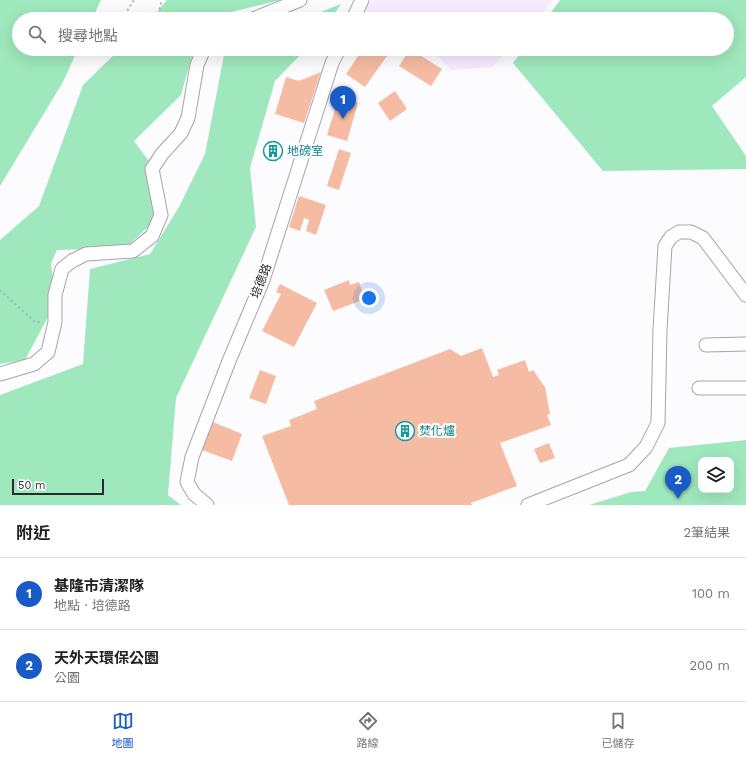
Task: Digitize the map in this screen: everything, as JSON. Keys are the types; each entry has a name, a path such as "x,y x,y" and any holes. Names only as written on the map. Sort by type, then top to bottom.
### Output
{"street":[{"path":"271,12 300,0"},
{"path":"356,12 362,0"},
{"path":"0,374 34,364 48,352 55,322 55,295 62,269 72,261 86,254 133,251 152,236 162,215 152,169 162,154 181,133 188,118 197,66 201,56"},
{"name":"培德路","path":"207,505 194,494 187,482 192,456 229,361 263,280 336,56"},
{"path":"528,505 629,465 646,447 658,423 660,330 665,246 671,237 679,232 691,232 703,238 746,295"},
{"path":"706,344 746,344"},
{"path":"699,388 746,388"}],"path":[{"path":"126,12 134,0"},
{"path":"159,12 162,0"},
{"path":"0,290 35,322 55,322"}],"shaded area":[{"path":"372,0 553,0 542,12 369,12 366,10"},
{"path":"437,56 502,56 492,67 451,70"}],"green space":[{"path":"0,0 101,0 95,12 12,12 12,56 75,56 63,82 0,186"},
{"path":"167,0 281,0 231,12 157,12"},
{"path":"560,0 746,0 746,77 712,106 746,156 746,169 603,171 513,63 518,56 734,56 734,12 551,12"},
{"path":"341,4 336,12 321,12"},
{"path":"113,56 192,56 181,95 134,141 157,172 156,220 125,248 57,250 51,264 56,302 25,360 0,364 0,240 39,206 83,85"},
{"path":"224,56 299,56 275,81 250,168 256,227 176,398 168,495 181,505 0,505 0,395 83,364 90,269 150,254 179,207 205,154"},
{"path":"746,440 746,505 589,505 631,492 645,491 669,448"}],"building":[{"path":"358,56 387,56 365,87 346,74"},
{"path":"405,56 421,56 442,69 431,86 399,66"},
{"path":"321,72 304,123 275,114 286,77 299,81"},
{"path":"395,91 407,109 390,121 378,103"},
{"path":"339,97 358,103 347,141 327,135"},
{"name":"地磅室","path":"268,141 281,145 277,160 264,156"},
{"path":"339,149 351,153 339,190 327,186"},
{"path":"299,196 326,205 316,235 306,231 309,220 304,218 300,231 289,227"},
{"path":"349,280 350,285 359,282 362,291 367,290 370,297 333,311 324,290"},
{"path":"280,284 317,303 294,347 262,331 281,294 276,292"},
{"name":"焚化爐","path":"482,348 493,377 499,375 497,370 525,360 529,372 533,370 545,387 550,414 547,415 551,425 500,443 517,486 471,503 472,505 289,505 262,436 291,426 289,420 317,409 314,401 450,349 461,356"},
{"path":"260,370 276,376 266,404 249,398"},
{"path":"213,422 242,434 232,461 202,450"},
{"path":"549,443 555,458 540,463 534,449"}],"place":[{"name":"基隆市清潔隊","path":"343,119"},
{"name":"地磅室","path":"273,151"},
{"name":"焚化爐","path":"405,431"},
{"name":"天外天環保公園","path":"678,499"}]}
